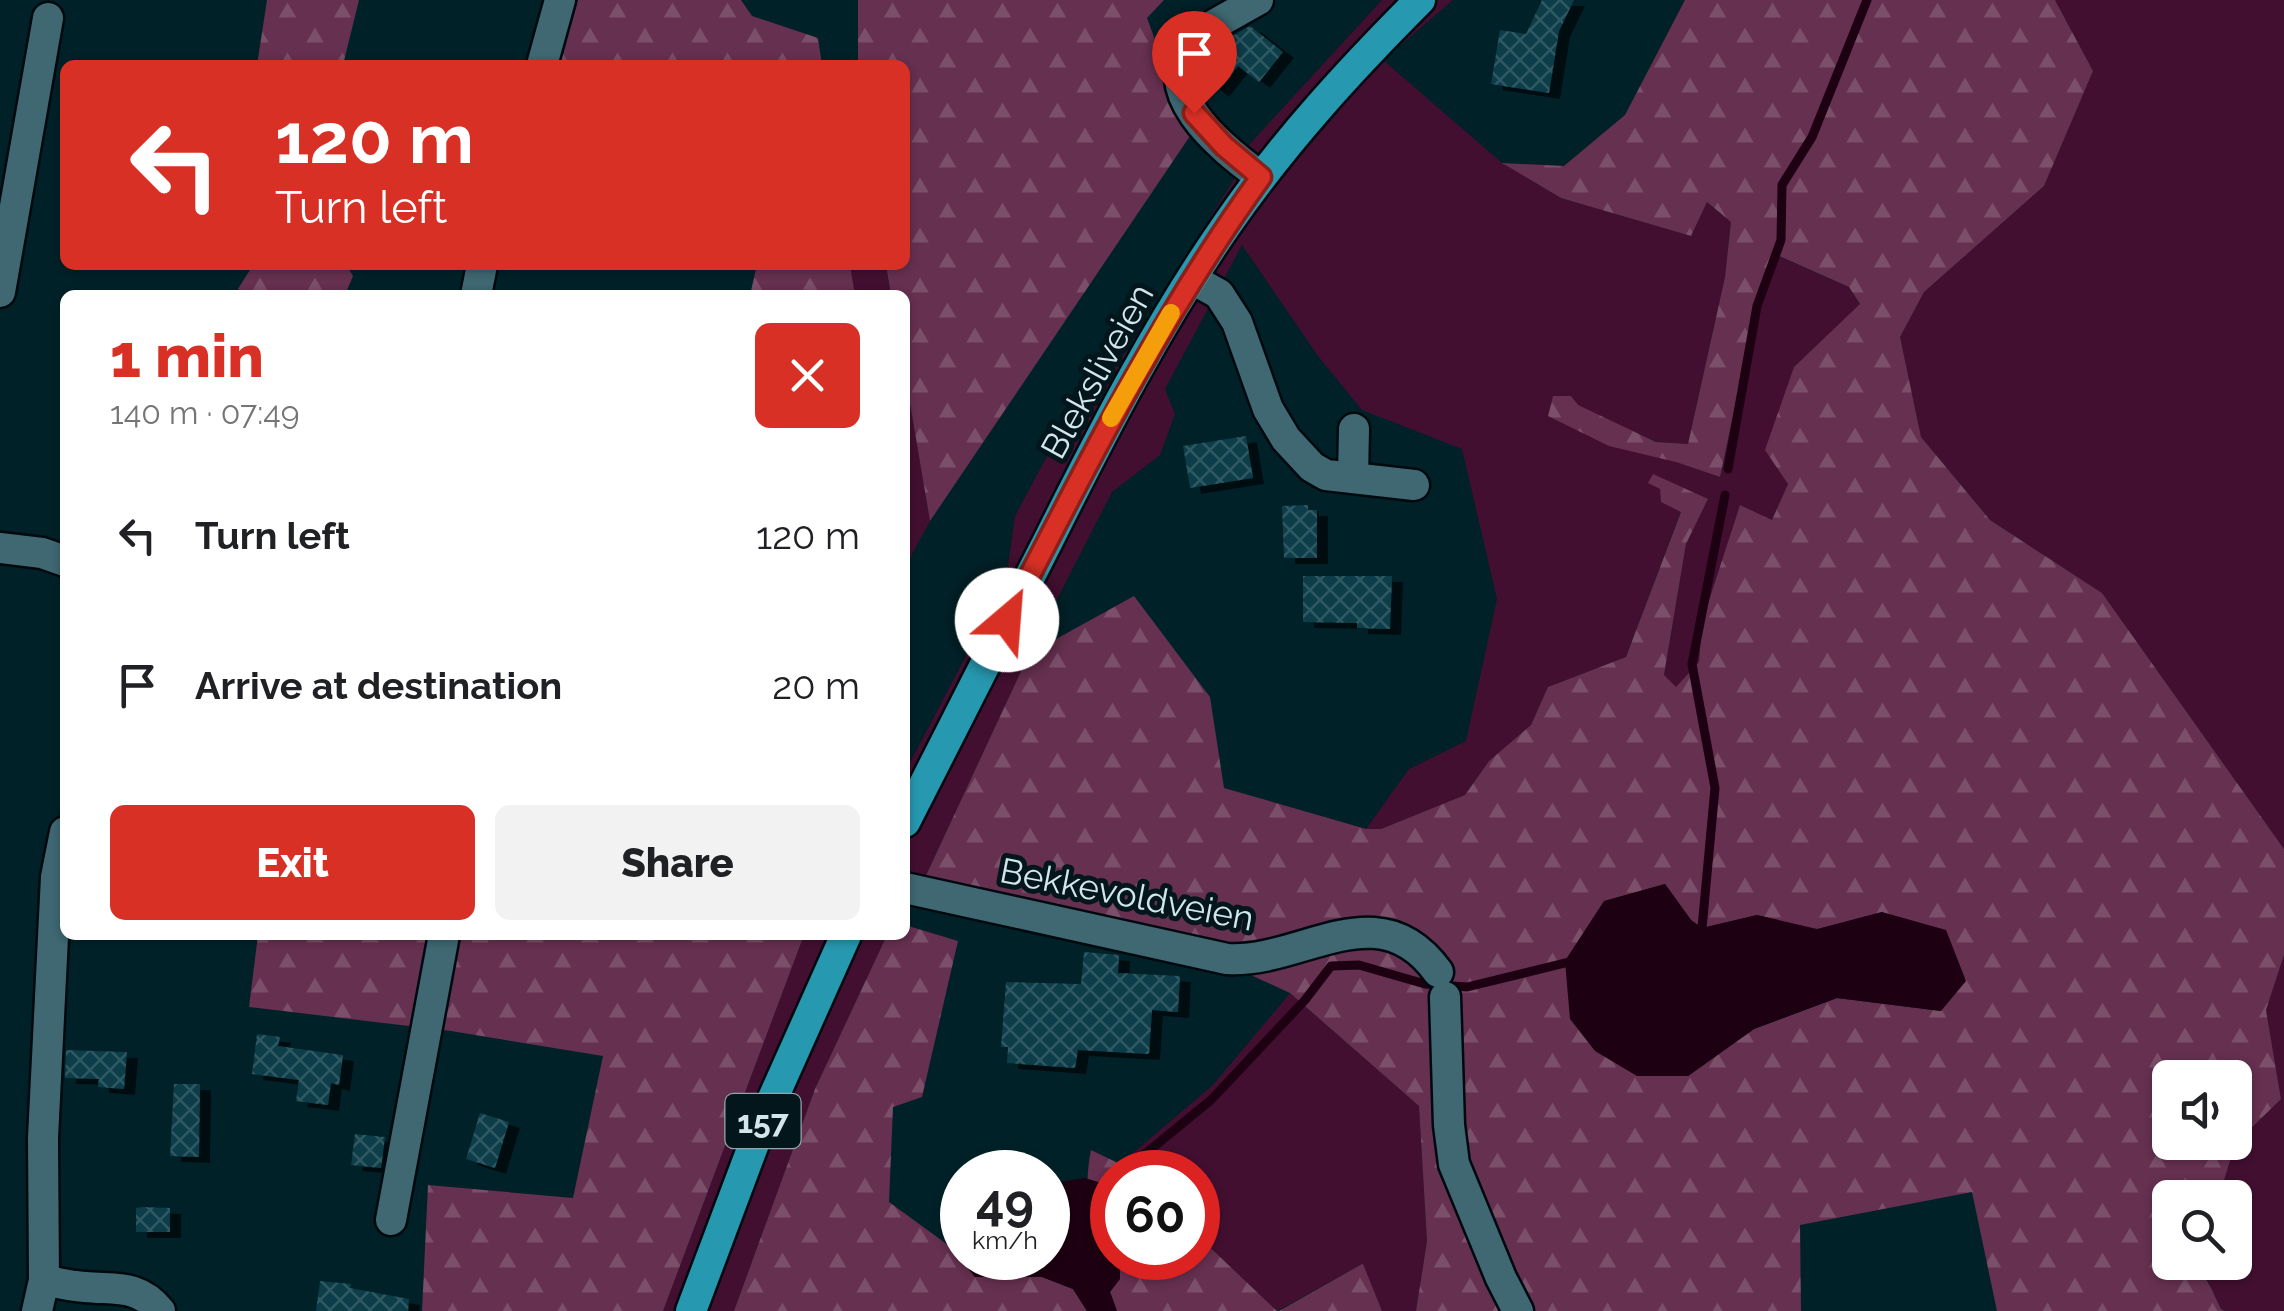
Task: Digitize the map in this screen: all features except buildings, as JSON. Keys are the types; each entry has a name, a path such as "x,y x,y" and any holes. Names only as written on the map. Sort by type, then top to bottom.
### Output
{"main road":[{"name":"Bleksliveien","path":"910,812 1094,449 1192,279 1261,177 1343,79 1420,0"},
{"name":"157","path":"691,1311 761,1125 844,940"}],"street":[{"path":"543,60 560,0"},
{"path":"1258,0 1194,36 1177,76 1184,100 1194,113 1224,146 1261,177"},
{"path":"0,292 48,18"},
{"path":"1192,279 1219,294 1237,322 1268,409 1286,439 1312,467 1326,475 1414,485"},
{"path":"1353,478 1354,429"},
{"path":"0,548 60,558"},
{"path":"38,1311 44,1280 44,1138 60,857"},
{"name":"Bekkevoldveien","path":"910,889 1227,958 1263,958 1365,930 1410,944 1442,984 1448,1125 1454,1164 1500,1278 1518,1311"},
{"path":"391,1220 443,940"},
{"path":"44,1280 130,1288 150,1298 160,1311"}],"shaded area":[{"path":"1382,0 1453,0 1383,60 1502,163 1561,198 1691,236 1707,202 1731,222 1725,277 1688,444 1657,442 1553,396 1676,462 1720,477 1752,326 1776,255 1849,287 1860,305 1794,367 1788,484 1772,520 1740,505 1702,622 1699,662 1676,688 1664,676 1686,544 1708,499 1660,489 1681,511 1626,657 1548,687 1531,725 1489,761 1465,795 1381,829 1366,829 1409,769 1466,741 1497,599 1462,449 1362,410 1318,356 1242,245 1165,389 1175,414 1160,455 1112,492 1029,654 923,882 910,899 910,762 1006,580 1015,516 1061,430 1108,380 1233,181 1247,147"},
{"path":"2055,0 2284,0 2284,849 2102,593 1990,520 1921,437 1900,337 1924,292 2044,186 2093,71"},
{"path":"851,270 887,270 890,290 854,290"},
{"path":"910,403 930,521 910,558"},
{"path":"1665,884 1691,920 1702,928 1757,915 1817,929 1882,912 1946,930 1966,981 1941,1011 1837,998 1754,1029 1688,1076 1637,1076 1595,1051 1570,1019 1565,961 1604,901"},
{"path":"802,940 885,940 815,1089 734,1311 663,1311"},
{"path":"2284,955 2284,1311 2226,1311 2221,1309 2207,1280 2252,1280 2252,1180 2224,1180 2230,1160 2252,1160 2252,1127 2281,1099 2266,1010"},
{"path":"1290,993 1419,1106 1427,1241 1416,1311 1382,1311 1362,1264 1277,1311 1220,1257 1220,1150 1136,1150 1213,1085"},
{"path":"1070,1180 1090,1180 1090,1280 1119,1280 1110,1292 1117,1311 1087,1311 1073,1289 1050,1280 1070,1280"}],"green space":[{"path":"267,0 359,0 344,60 258,60"},
{"path":"578,0 741,0 752,16 818,38 821,60 560,60"},
{"path":"858,0 1164,0 1147,18 1190,136 930,521 910,403 910,290 890,290 887,270 910,270 910,60 858,60"},
{"path":"1685,0 2055,0 2093,71 2044,186 1924,292 1900,337 1921,437 1990,520 2102,593 2284,849 2284,955 2266,1010 2281,1099 2252,1127 2252,1060 2152,1060 2152,1160 2230,1160 2224,1180 2152,1180 2152,1280 2206,1280 2225,1311 1997,1311 1972,1192 1800,1225 1801,1311 1416,1311 1427,1241 1419,1106 1290,993 1179,942 923,882 1029,654 1134,596 1210,697 1224,788 1366,829 1381,829 1465,795 1489,761 1531,725 1548,687 1626,657 1681,512 1661,502 1660,489 1648,483 1653,474 1708,499 1686,544 1664,675 1676,687 1699,662 1702,622 1740,505 1772,520 1788,484 1765,450 1794,367 1860,304 1849,287 1777,255 1752,326 1720,477 1609,446 1548,416 1553,396 1571,396 1578,405 1656,442 1688,444 1725,277 1731,222 1707,202 1691,236 1561,198 1502,163 1564,166 1625,115","holes":["1665,884 1691,920 1702,928 1757,915 1817,930 1882,912 1941,1011 1837,998 1754,1029 1688,1076 1565,961 1605,901"]},
{"path":"250,270 349,270 353,276 347,290 238,289"},
{"path":"756,270 851,270 854,290 751,290"},
{"path":"910,927 958,941 922,1097 893,1107 889,1202 940,1239 940,1280 1050,1280 1073,1289 1087,1311 734,1311 815,1089 885,940 910,940"},
{"path":"257,940 802,940 663,1311 422,1311 428,1185 573,1198 603,1056 451,1031 249,1007"},
{"path":"1090,1159 1090,1211 1089,1206"},
{"path":"1220,1257 1277,1311 1117,1311 1110,1292 1119,1280 1220,1280"},
{"path":"1362,1264 1382,1311 1279,1311"}],"waterway":[{"path":"1728,469 1757,306 1781,240 1782,185 1812,137 1867,0"},
{"path":"1699,936 1715,788 1692,664 1725,495"},
{"path":"1150,1150 1211,1100 1305,1000 1331,966 1359,965 1425,984 1467,987 1573,961"}],"slow traffic":[{"path":"1111,418 1171,313"}],"route":[{"path":"1007,620 1142,360 1261,177 1224,146 1194,113"}]}
